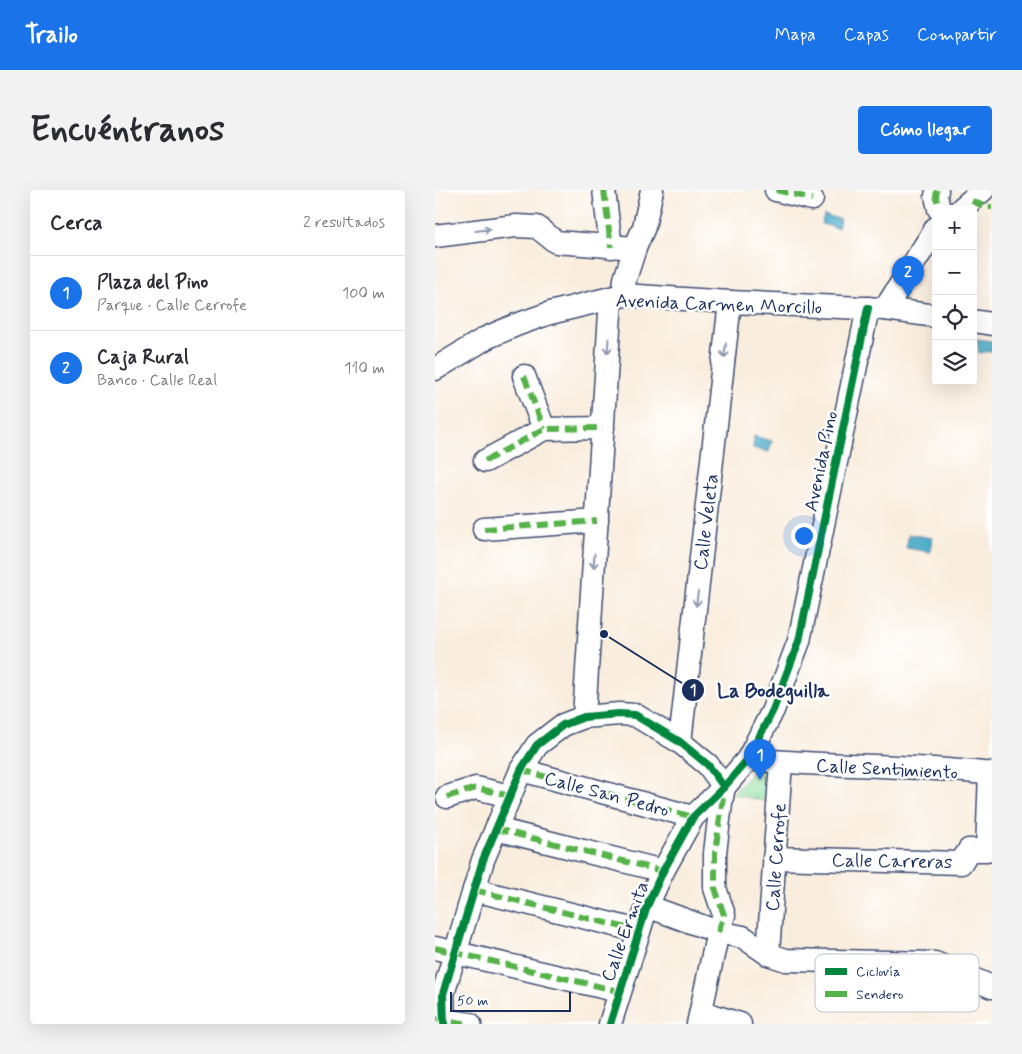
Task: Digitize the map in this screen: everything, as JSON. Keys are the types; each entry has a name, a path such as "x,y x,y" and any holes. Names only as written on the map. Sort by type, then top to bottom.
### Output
{"street":[{"path":"604,190 611,247"},
{"path":"584,717 603,428 617,296 644,227 652,190"},
{"path":"776,190 812,198"},
{"path":"937,190 935,196 938,205"},
{"path":"435,236 516,226 537,227 556,242 635,248"},
{"path":"876,309 932,233"},
{"name":"Avenida Carmen Morcillo","path":"435,369 486,338 516,325 550,313 617,296 876,309 932,316"},
{"name":"Calle Veleta","path":"680,742 731,302"},
{"name":"Avenida Pino","path":"748,759 773,710 799,641 876,309"},
{"path":"977,322 992,324"},
{"path":"524,376 544,429"},
{"path":"485,461 544,429 603,428"},
{"path":"484,529 597,521"},
{"path":"470,1024 441,1022 445,950 474,890 483,860 521,770 537,745 563,725 584,717 619,714 635,715 680,742 708,765 724,787 715,853 715,888 724,916 718,932 699,1018 740,1024"},
{"path":"748,759 781,762"},
{"name":"Calle Ermita","path":"609,1024 647,906 663,870 693,817 724,787 748,759"},
{"name":"Calle Sentimiento","path":"781,762 919,768 991,774"},
{"name":"Calle Cerrofe","path":"768,954 781,762"},
{"name":"Calle San Pedro","path":"521,770 693,817"},
{"name":"Calle Carreras","path":"774,858 961,863 969,850 987,850 991,774"},
{"path":"447,797 476,788 510,796"},
{"path":"496,829 663,870"},
{"path":"474,890 639,931"},
{"path":"647,906 718,932 743,937 768,954 786,960 815,961"},
{"path":"445,950 619,991"},
{"path":"979,982 992,987"}],"green space":[{"path":"760,764 777,766 773,803 733,794"}],"water":[{"path":"824,215 840,219 838,228 821,224"},
{"path":"977,339 992,341 992,351 979,353"},
{"path":"754,436 772,441 769,452 753,448"},
{"path":"909,534 932,538 930,552 906,548"}],"marked path":[{"path":"604,190 611,247"},
{"path":"776,190 812,199"},
{"path":"937,190 938,205"},
{"path":"972,201 986,207 992,207"},
{"path":"524,376 544,429"},
{"path":"485,461 544,429 603,428"},
{"path":"484,529 597,521"},
{"path":"521,770 693,817"},
{"path":"447,797 476,788 510,796"},
{"path":"718,932 724,915 715,888 715,853 724,790"},
{"path":"496,829 663,871"},
{"path":"474,890 639,931"},
{"path":"435,948 619,991"},
{"path":"435,1019 470,1024"}],"cycle path":[{"path":"610,1024 647,906 663,871 693,817 724,787 748,759 773,710 799,641 868,308"},
{"path":"444,1024 443,994 483,860 521,770 537,745 563,725 584,717 619,714 635,715 680,742 708,765 724,787"}],"place":[{"name":"Caja Rural","path":"908,297"},
{"name":"La Bodeguilla","path":"604,634"},
{"name":"Plaza del Pino","path":"760,780"}]}
